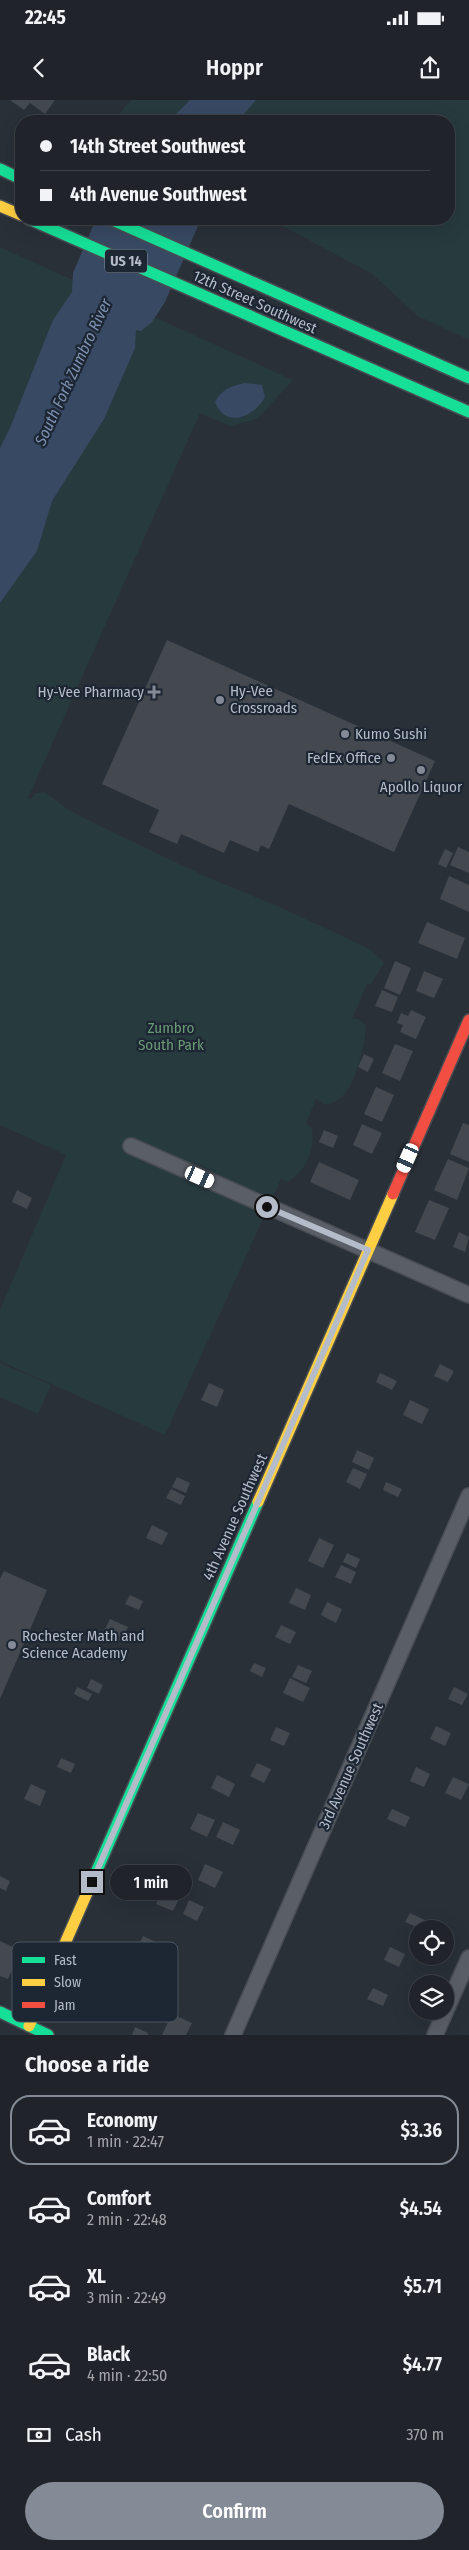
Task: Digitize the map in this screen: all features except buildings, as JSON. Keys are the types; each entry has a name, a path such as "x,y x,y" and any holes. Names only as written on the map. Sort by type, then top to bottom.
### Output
{"street":[{"path":"0,169 15,176"},
{"path":"0,206 15,212"},
{"name":"12th Street Southwest","path":"44,225 469,412"},
{"name":"12th Street Southwest","path":"124,225 469,378"},
{"name":"4th Avenue Southwest","path":"66,1942 469,1020"},
{"path":"131,1146 469,1295"},
{"name":"3rd Avenue Southwest","path":"233,2035 469,1496"},
{"path":"435,2035 469,1958"},
{"path":"0,2012 12,2018"},
{"path":"21,2022 48,2035"},
{"name":"4th Avenue Southwest","path":"29,2026 31,2022"}],"green space":[{"path":"131,100 469,100 469,340 418,316 371,273 280,225 455,225 455,115 118,115"},
{"name":"Zumbro South Park","path":"0,247 293,380 257,419 230,426 200,413 28,798 31,799 36,793 45,792 70,811 104,828 209,878 282,908 370,949 384,963 371,984 367,984 352,1019 358,1019 366,1026 364,1044 354,1078 343,1096 335,1102 325,1105 316,1099 306,1123 312,1128 313,1136 308,1159 295,1177 288,1182 281,1179 165,1435 0,1361 0,1310 66,1155 0,1125"},
{"path":"0,1363 51,1385 38,1414 0,1397"}],"water":[{"path":"190,100 256,100 243,115 175,115"},
{"name":"South Fork Zumbro River","path":"93,225 198,225 165,302 152,322 141,331 136,330 135,348 104,419 52,501 37,551 0,603 0,448 10,428 53,320 72,292 73,273"},
{"path":"245,383 262,385 265,397 255,410 248,414 233,418 226,416 220,411 215,402 220,394 227,389"}],"traffic: fast":[{"path":"0,169 15,176"},
{"path":"43,225 469,412"},
{"path":"124,225 469,378"},
{"path":"90,1886 258,1502"},
{"path":"0,2012 12,2018"},
{"path":"21,2022 48,2035"}],"traffic: slow":[{"path":"0,206 15,212"},
{"path":"258,1502 393,1194"},
{"path":"66,1942 90,1886"},
{"path":"29,2026 31,2022"}],"traffic: jam":[{"path":"393,1194 469,1020"}],"place":[{"name":"Hy-Vee Pharmacy","path":"154,692"},
{"name":"Hy-Vee Crossroads","path":"220,700"},
{"name":"Kumo Sushi","path":"345,734"},
{"name":"FedEx Office","path":"391,758"},
{"name":"Apollo Liquor","path":"421,770"},
{"name":"Rochester Math and Science Academy","path":"12,1645"}],"route":[{"path":"92,1882 368,1250 267,1207"}]}
